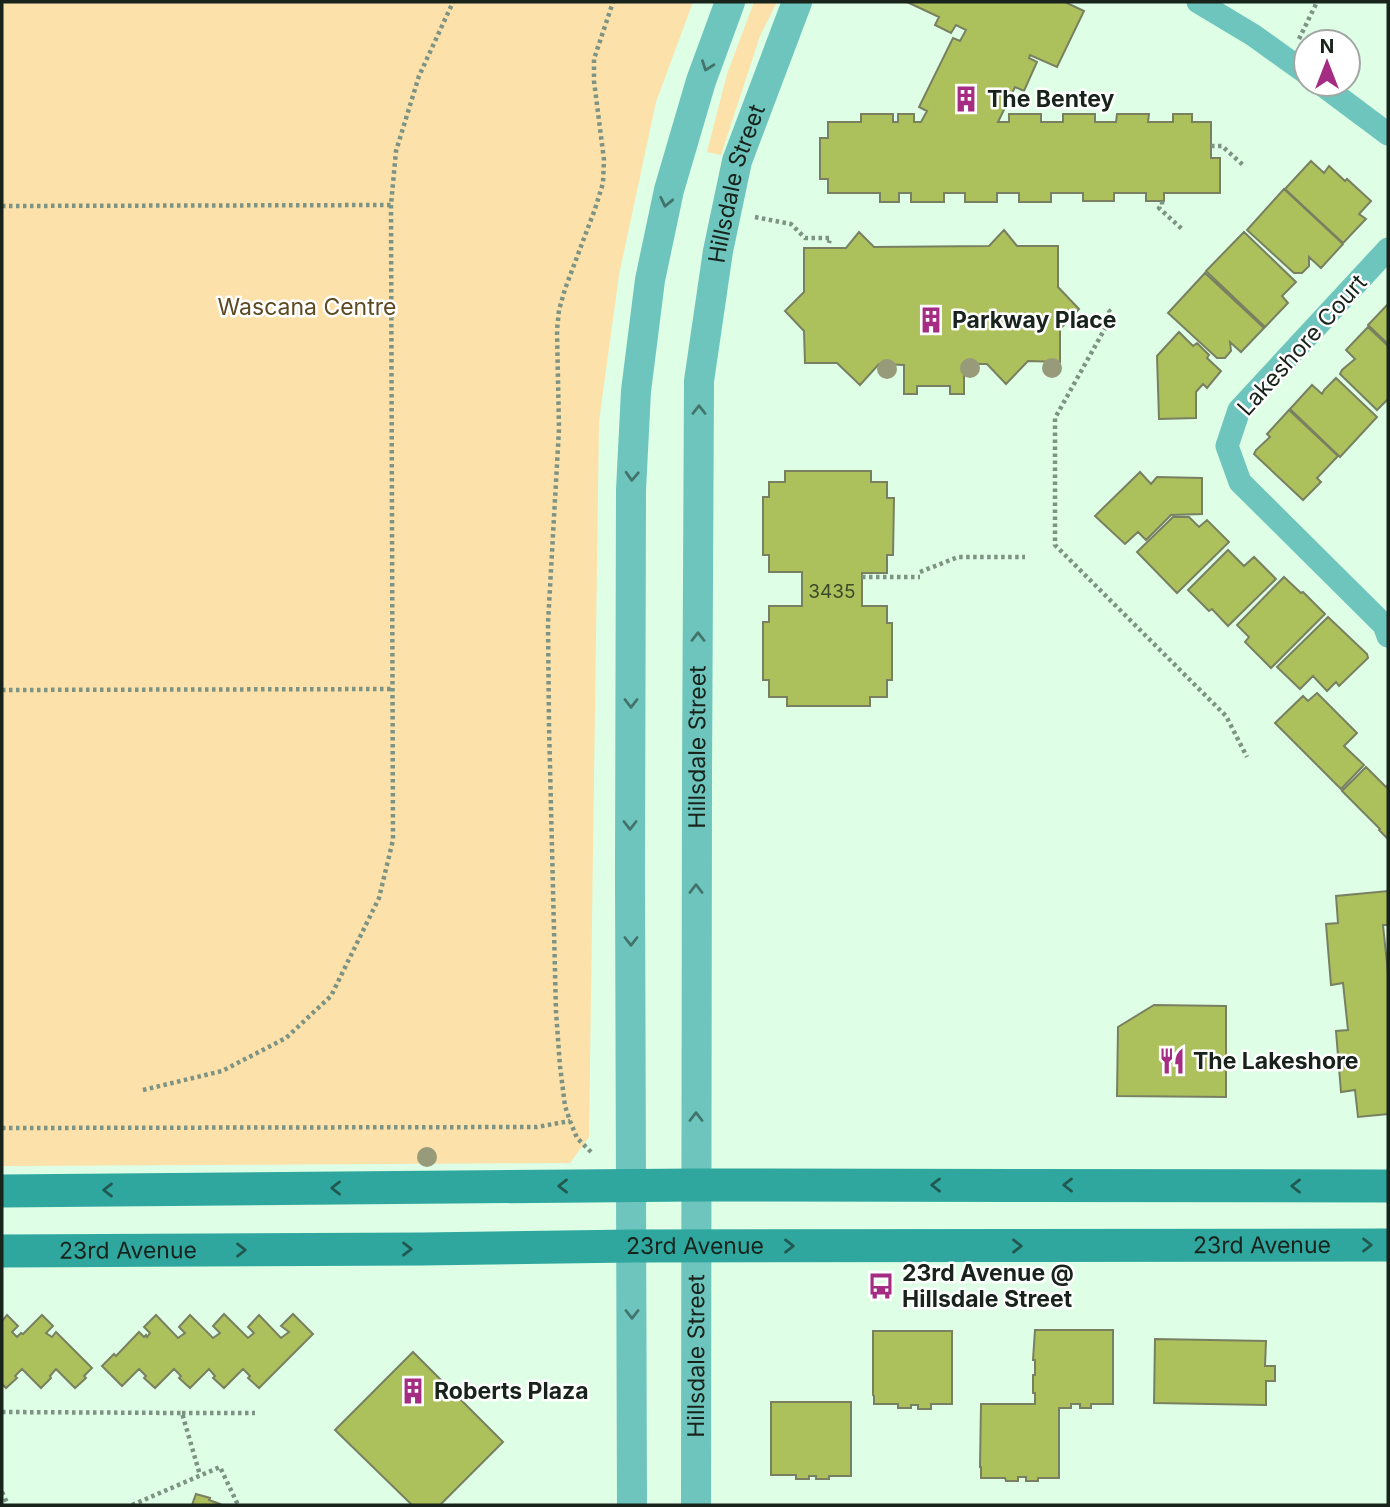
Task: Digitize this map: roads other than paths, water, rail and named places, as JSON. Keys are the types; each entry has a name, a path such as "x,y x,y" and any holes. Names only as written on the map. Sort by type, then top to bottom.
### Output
{"main road":[{"path":"2,1191 631,1185 1388,1186"},
{"name":"23rd Avenue","path":"2,1251 632,1246 1388,1245"}],"street":[{"path":"632,1505 631,490 636,391 650,280 669,190 701,81 730,2"},
{"name":"Hillsdale Street","path":"696,1505 699,381 718,251 737,161 797,2"},
{"path":"1198,2 1254,35 1292,63"},
{"path":"1340,98 1388,134"},
{"name":"Lakeshore Court","path":"1388,249 1240,410 1227,446 1240,482 1384,625 1388,636"}],"place":[{"name":"The Bentey","path":"966,99"},
{"name":"Parkway Place","path":"931,320"},
{"name":"The Lakeshore","path":"1172,1061"},
{"name":"23rd Avenue @ Hillsdale Street","path":"881,1286"},
{"name":"Roberts Plaza","path":"413,1391"}],"park label":[{"name":"Wascana Centre","path":"307,307"}]}
